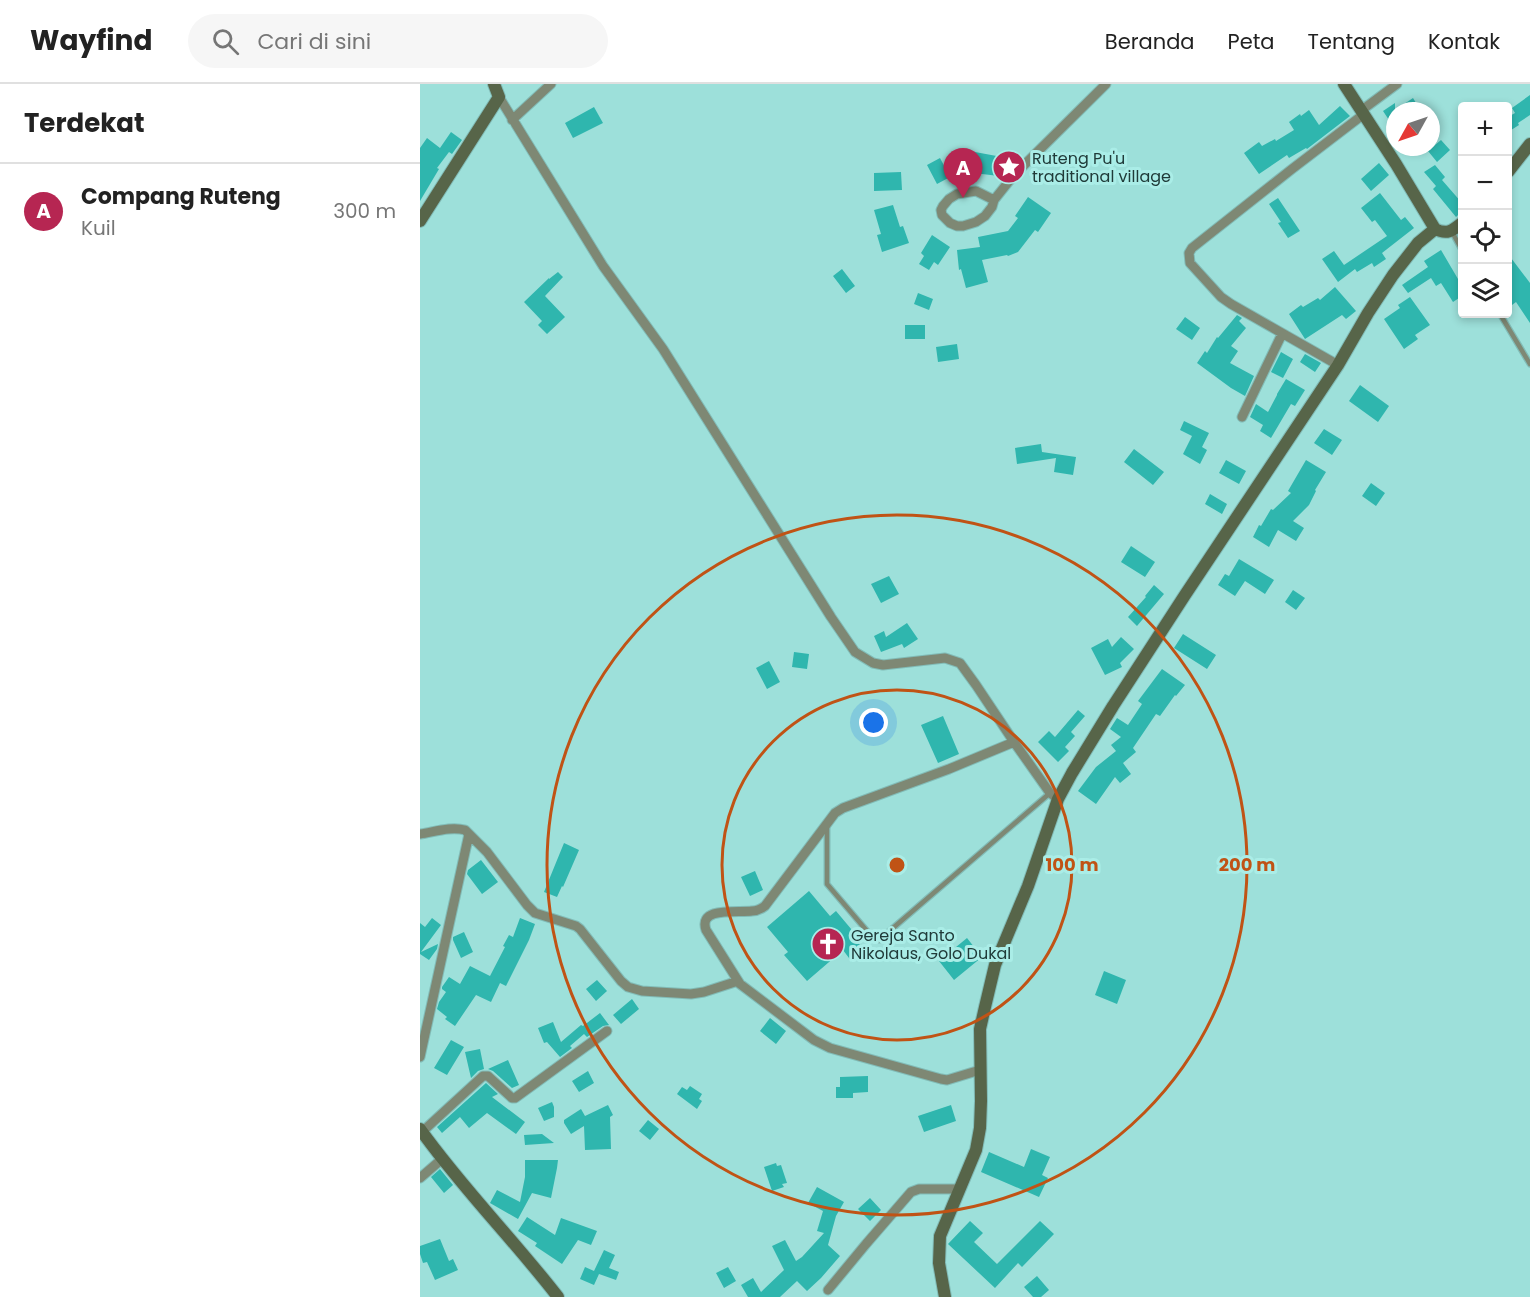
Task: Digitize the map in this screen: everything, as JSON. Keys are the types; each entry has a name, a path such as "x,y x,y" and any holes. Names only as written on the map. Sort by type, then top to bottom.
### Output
{"street":[{"path":"494,84 512,120 603,267 663,349 855,652 873,663 883,665 945,658 960,663 1054,796"},
{"path":"512,120 551,84"},
{"path":"1344,84 1435,229 1444,232 1452,231 1458,226"},
{"path":"1338,365 1243,312 1221,297 1190,263 1189,253 1192,248 1397,84"},
{"path":"994,200 976,191 957,194 949,198 943,206 942,216 950,223 968,225 989,212 994,200 1014,175 1102,85"},
{"path":"420,222 499,97"},
{"path":"1512,167 1530,144"},
{"path":"945,1297 939,1263 940,1236 976,1149 980,1128 980,1029 995,965 1028,886 1054,796 1072,773 1185,595 1338,365 1393,275 1418,243 1435,229"},
{"path":"1242,417 1282,334"},
{"path":"981,1070 947,1080 941,1079 830,1047 814,1040 738,981 706,930 705,921 716,913 753,911 765,906 836,813 847,806 949,769 1014,742"},
{"path":"420,834 456,828 465,830 486,852 527,905 539,914 580,929 628,987 642,991 691,994 738,981"},
{"path":"420,1057 469,834"},
{"path":"558,1297 531,1262 442,1159 421,1130 483,1076 488,1076 512,1098 515,1098 607,1031"},
{"path":"420,1178 442,1159"},
{"path":"828,1290 911,1192 919,1189 960,1189"}],"lane":[{"path":"1452,231 1458,242"},
{"path":"1502,318 1530,364"},
{"path":"827,825 827,884 873,938 879,940 1054,796"}],"building":[{"path":"1530,95 1530,115 1512,129 1512,115 1515,113 1512,108"},
{"path":"1340,106 1350,116 1307,149 1289,158 1287,155 1259,174 1244,153 1259,142 1262,146 1294,130 1289,122 1300,114 1301,116 1309,110 1319,125"},
{"path":"594,107 603,123 573,138 565,123"},
{"path":"451,132 462,140 452,154 449,152 437,168 439,169 420,201 420,148 427,138 440,148"},
{"path":"1440,141 1450,150 1437,162 1432,156 1440,156"},
{"path":"975,152 1002,157 999,176 982,174 957,176 954,154"},
{"path":"940,158 950,177 937,184 927,165"},
{"path":"1379,163 1389,175 1371,191 1361,179"},
{"path":"1435,165 1445,177 1442,180 1458,198 1456,217 1433,189 1436,186 1424,172"},
{"path":"901,172 902,190 874,191 874,173"},
{"path":"1380,193 1401,220 1405,217 1414,228 1382,253 1386,259 1374,267 1372,263 1357,272 1355,269 1338,282 1322,259 1334,251 1344,265 1387,236 1375,220 1372,222 1361,208"},
{"path":"1028,197 1051,213 1038,232 1035,230 1018,252 982,260 988,282 966,288 961,269 959,270 957,250 980,247 978,237 1008,231 1018,218 1015,216"},
{"path":"1278,198 1300,231 1288,238 1269,204"},
{"path":"893,205 900,227 903,226 909,243 882,252 877,235 881,234 874,210"},
{"path":"932,235 950,247 938,265 934,262 929,270 919,264 924,256 921,253"},
{"path":"1441,250 1458,279 1458,299 1453,302 1441,283 1436,286 1431,278 1408,293 1402,285 1428,267 1424,261"},
{"path":"1512,259 1530,283 1530,323 1516,302 1512,305"},
{"path":"842,269 855,286 846,293 833,276"},
{"path":"558,272 563,277 545,296 565,317 547,334 538,325 542,321 524,302"},
{"path":"1335,287 1356,311 1346,319 1342,315 1305,339 1289,314 1301,305 1303,307 1318,298 1320,300"},
{"path":"918,293 933,299 929,310 914,304"},
{"path":"1410,297 1430,325 1415,335 1418,339 1404,349 1384,319 1400,308 1398,305"},
{"path":"1237,315 1242,318 1239,321 1246,328 1231,346 1238,351 1230,363 1254,376 1245,396 1197,363"},
{"path":"1185,317 1200,328 1192,340 1176,329"},
{"path":"905,325 925,325 925,339 905,339"},
{"path":"957,344 959,359 938,362 936,347"},
{"path":"1281,352 1293,359 1283,378 1271,372"},
{"path":"1305,354 1321,363 1315,372 1300,362"},
{"path":"1286,379 1305,390 1295,406 1291,404 1271,438 1260,431 1263,425 1250,417 1256,404 1268,412"},
{"path":"1360,385 1389,406 1378,422 1349,401"},
{"path":"1184,421 1209,433 1202,447 1207,450 1200,464 1183,454 1192,436 1180,430"},
{"path":"1324,429 1342,440 1332,455 1314,443"},
{"path":"1041,444 1042,452 1076,457 1073,475 1054,472 1056,458 1017,464 1015,448"},
{"path":"1134,449 1164,472 1153,485 1124,462"},
{"path":"1226,460 1246,471 1239,484 1219,473"},
{"path":"1306,460 1326,472 1309,505 1293,521 1304,528 1296,541 1278,530 1269,547 1253,537 1271,509 1273,510 1291,493 1288,491"},
{"path":"1371,483 1385,493 1376,506 1362,496"},
{"path":"1210,494 1227,504 1222,514 1205,504"},
{"path":"1131,546 1155,562 1145,577 1121,562"},
{"path":"1239,559 1274,580 1265,594 1245,581 1235,596 1218,585 1225,574 1229,576"},
{"path":"889,576 899,594 881,603 871,584"},
{"path":"1154,585 1164,594 1137,626 1128,617"},
{"path":"1293,590 1305,598 1296,610 1285,602"},
{"path":"907,623 918,639 904,648 902,644 881,652 874,636 884,631 886,637"},
{"path":"1183,634 1216,655 1207,669 1174,648"},
{"path":"1121,637 1134,649 1120,663 1122,667 1105,675 1091,648 1108,639 1112,647"},
{"path":"794,652 809,654 807,669 792,667"},
{"path":"769,661 780,682 767,689 756,668"},
{"path":"1162,669 1185,685 1160,716 1156,714 1133,748 1136,752 1123,763 1131,774 1120,783 1115,777 1096,804 1078,791 1096,767 1116,751 1111,745 1121,737 1110,729 1117,718 1128,725 1142,704 1138,701"},
{"path":"1078,710 1085,716 1071,732 1075,736 1065,747 1069,751 1058,762 1038,742 1049,731 1055,737"},
{"path":"943,716 959,754 938,763 921,725"},
{"path":"564,843 579,850 557,897 544,892"},
{"path":"481,860 498,882 482,894 467,874 468,870"},
{"path":"755,871 763,890 750,896 741,877"},
{"path":"809,891 830,916 836,911 857,936 854,938 865,951 852,962 843,950 807,981 784,955 788,952 767,927"},
{"path":"432,918 441,925 421,952 438,944 429,960 420,954 420,923 425,927"},
{"path":"520,918 535,924 506,986 500,983 491,1002 476,995 455,1026 437,1009 446,992 442,987 449,977 460,984 470,966 490,976 509,935 513,937"},
{"path":"464,932 473,952 461,958 453,937"},
{"path":"967,938 982,957 954,980 939,961"},
{"path":"1104,971 1126,980 1117,1004 1095,995"},
{"path":"597,980 607,991 596,1001 586,989"},
{"path":"632,999 639,1009 621,1024 613,1015"},
{"path":"600,1013 609,1025 603,1026 587,1037 584,1034 570,1046 572,1048 560,1057 547,1042 544,1043 538,1028 553,1022 561,1042"},
{"path":"770,1018 786,1031 776,1044 760,1031"},
{"path":"451,1040 464,1047 447,1075 434,1068"},
{"path":"480,1049 484,1069 471,1078 465,1052"},
{"path":"508,1060 519,1085 512,1088 488,1069"},
{"path":"588,1071 594,1083 579,1092 572,1081"},
{"path":"868,1076 868,1092 853,1093 853,1098 836,1098 836,1087 840,1087 840,1077"},
{"path":"486,1083 498,1094 492,1097 525,1122 516,1134 487,1113 469,1128 460,1117 442,1133 437,1127"},
{"path":"690,1086 702,1094 699,1099 702,1101 697,1109 677,1094 682,1087 687,1090"},
{"path":"552,1102 554,1117 544,1121 538,1108"},
{"path":"608,1105 613,1115 610,1117 611,1149 585,1150 584,1126 571,1134 564,1120 581,1109 585,1116"},
{"path":"951,1105 956,1121 924,1132 918,1116"},
{"path":"648,1120 659,1129 650,1140 639,1131"},
{"path":"542,1134 554,1143 525,1145 524,1135"},
{"path":"1031,1149 1050,1157 1042,1175 1048,1178 1039,1197 981,1172 989,1152 1024,1167"},
{"path":"525,1160 558,1160 551,1198 532,1193 518,1219 490,1203 497,1190 520,1202 525,1177"},
{"path":"776,1163 777,1166 781,1165 787,1183 782,1184 784,1187 772,1191 764,1167"},
{"path":"440,1169 453,1185 444,1193 431,1177"},
{"path":"817,1187 844,1202 836,1216 828,1245 840,1256 807,1291 797,1281 780,1297 748,1297 741,1285 753,1278 761,1292 784,1270 772,1246 785,1240 796,1261 824,1233 817,1231 823,1211 808,1203"},
{"path":"870,1198 881,1210 870,1221 858,1209"},
{"path":"527,1217 555,1235 561,1218 597,1231 591,1245 578,1240 562,1264 535,1246 537,1243 518,1231"},
{"path":"970,1221 983,1233 974,1242 997,1264 1040,1221 1054,1234 1022,1267 1018,1263 995,1288 948,1244"},
{"path":"440,1239 449,1261 453,1259 458,1270 435,1280 427,1262 423,1263 420,1246"},
{"path":"604,1250 615,1255 609,1268 619,1272 616,1280 599,1274 594,1285 580,1279 585,1267 594,1271"},
{"path":"728,1267 736,1281 724,1288 716,1273"},
{"path":"1037,1276 1049,1290 1041,1297 1033,1297 1024,1287"}],"place":[{"name":"Ruteng Pu'u traditional village","path":"1009,167"},
{"name":"Compang Ruteng","path":"963,198"},
{"name":"Gereja Santo Nikolaus, Golo Dukal","path":"828,944"}]}
